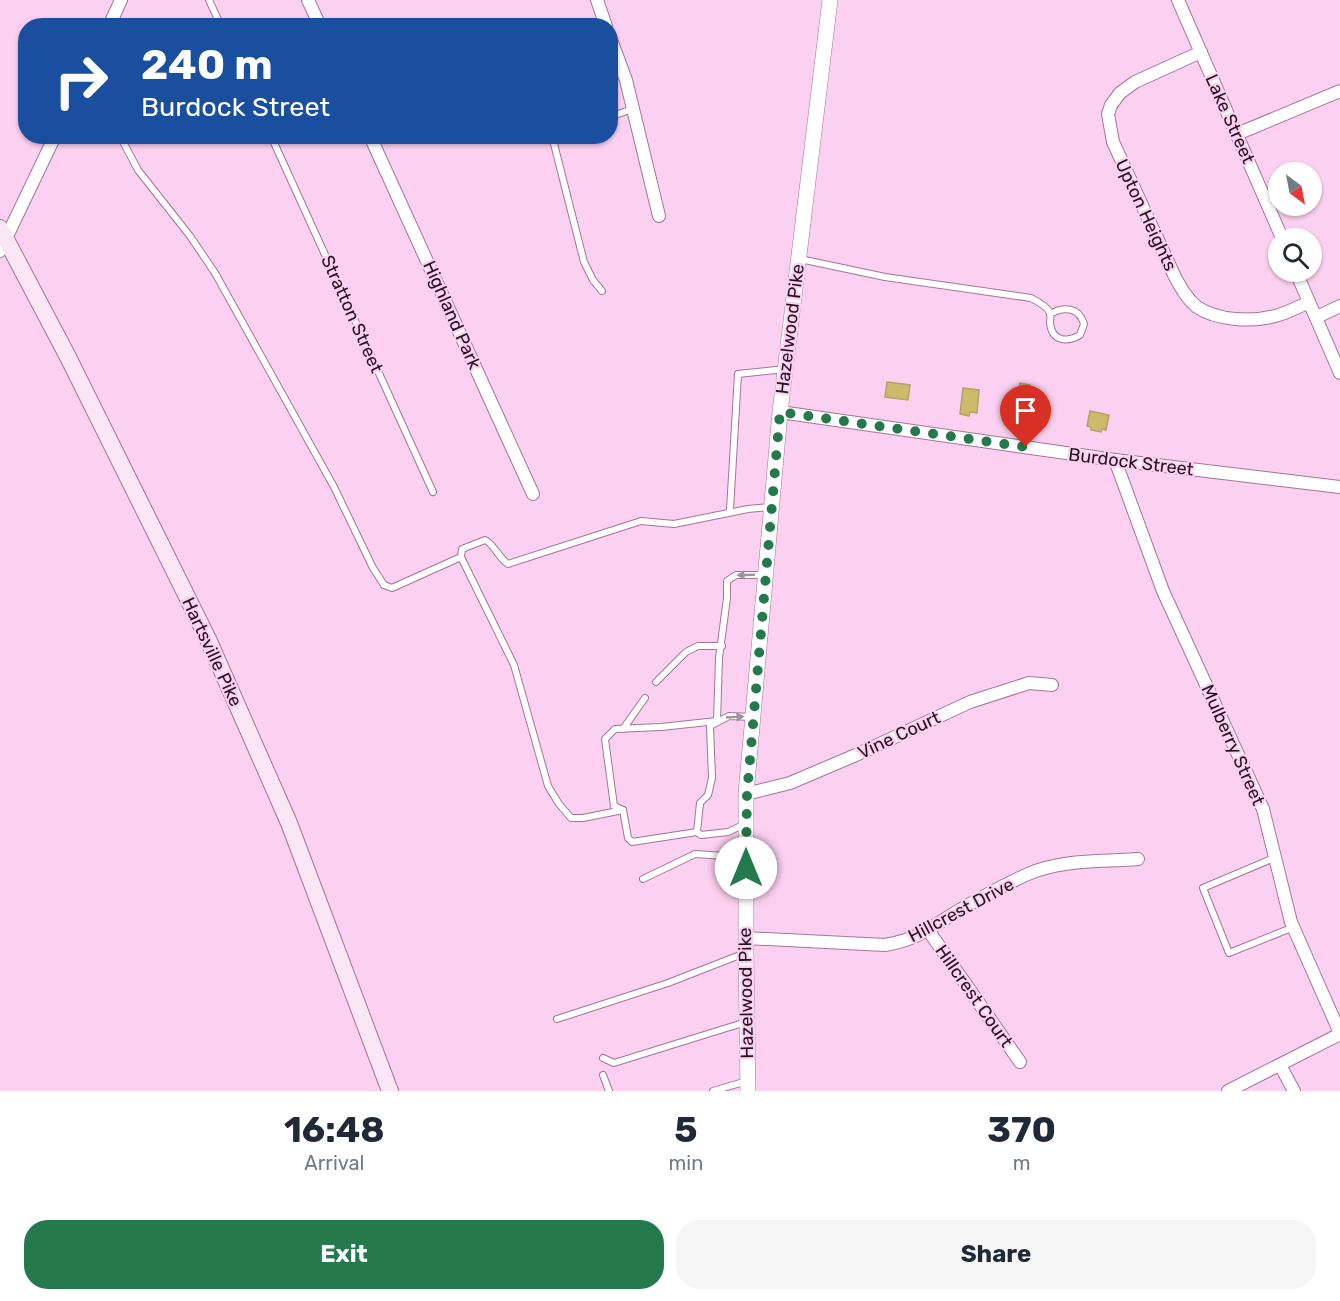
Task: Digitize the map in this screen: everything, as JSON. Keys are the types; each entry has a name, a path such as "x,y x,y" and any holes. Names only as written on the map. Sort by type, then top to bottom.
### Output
{"main road":[{"name":"Hartsville Pike","path":"2,239 68,357 208,639 289,823 390,1091"}],"street":[{"path":"113,18 121,0"},
{"path":"308,0 316,18"},
{"path":"597,0 603,18"},
{"name":"Hazelwood Pike","path":"748,1086 745,824 747,794 780,412 830,0"},
{"name":"Lake Street","path":"1178,0 1278,228"},
{"name":"Upton Heights","path":"1201,52 1135,82 1120,93 1111,105 1108,114 1113,142 1174,277 1185,294 1197,306 1227,318 1263,319 1278,316 1309,302"},
{"path":"618,58 626,80 659,216"},
{"path":"1237,134 1340,91"},
{"path":"2,239 51,144"},
{"name":"Highland Park","path":"374,144 533,494"},
{"path":"1300,282 1340,373"},
{"path":"1317,317 1340,306"},
{"name":"Burdock Street","path":"780,412 1115,460 1340,487"},
{"name":"Mulberry Street","path":"1115,460 1163,591 1263,809 1294,927 1340,1033"},
{"name":"Vine Court","path":"747,794 790,783 970,702 1029,683 1052,685"},
{"name":"Hillcrest Drive","path":"746,945 885,945 906,941 962,908 1031,873 1062,864 1138,859"},
{"name":"Hillcrest Court","path":"928,930 1020,1062"},
{"path":"1228,1091 1340,1033"},
{"path":"1280,1065 1294,1091"}],"lane":[{"path":"209,0 217,18"},
{"path":"618,114 633,108"},
{"path":"124,144 138,170 190,236 237,310 334,487 373,568 384,585 392,588 461,557"},
{"name":"Stratton Street","path":"276,144 433,492"},
{"path":"554,144 584,262 593,280 602,291"},
{"path":"799,259 885,277 1030,298 1039,302 1050,314 1052,331 1061,340 1074,339 1083,330 1082,317 1072,309 1057,310 1050,314"},
{"path":"732,512 730,510 738,374 786,369"},
{"path":"623,810 584,818 571,818 559,804 548,786 514,664 461,557 462,549 485,540 491,542 500,558 507,564 641,521 674,524 732,512 772,507"},
{"path":"717,721 718,658 722,646 727,581 736,575 766,575"},
{"path":"656,682 686,652 698,646 722,646"},
{"path":"623,729 645,698"},
{"path":"697,832 700,803 708,795 712,778 710,726 729,716 754,717"},
{"path":"623,810 615,806 605,739 615,729 717,721"},
{"path":"623,810 628,838 632,842 697,832 701,835 728,832 745,824"},
{"path":"643,879 695,854 724,856 746,852"},
{"path":"1275,858 1203,888 1229,953 1294,927"},
{"path":"557,1019 668,983 746,945"},
{"path":"603,1059 614,1063 747,1022"},
{"path":"603,1075 609,1091"},
{"path":"713,1091 748,1086"}],"building":[{"path":"887,382 910,385 908,400 885,397"},
{"path":"1020,383 1030,385 1024,415 1008,411 1013,389 1019,390"},
{"path":"963,388 979,390 977,413 970,412 969,416 960,414"},
{"path":"1090,411 1109,415 1106,430 1102,429 1101,432 1091,430 1091,427 1087,426"}],"route":[{"path":"746,868 747,794 780,412 1026,447"}]}
